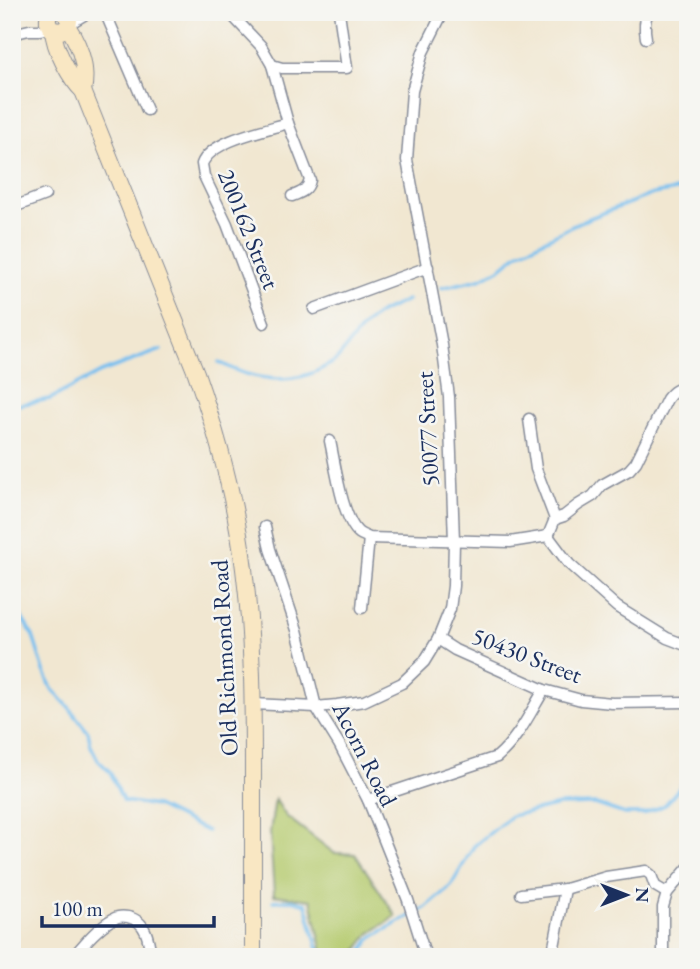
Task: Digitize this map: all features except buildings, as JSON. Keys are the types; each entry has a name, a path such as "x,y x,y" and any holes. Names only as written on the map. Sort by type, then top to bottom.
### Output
{"street":[{"path":"12,34 39,30 58,18 89,12"},
{"path":"105,12 147,110"},
{"path":"229,12 261,46 272,65 288,123 310,180 309,187 292,196"},
{"path":"272,65 291,68 346,68 339,12"},
{"name":"50077 Street","path":"253,704 316,707 364,701 402,683 424,662 438,639 450,609 454,541 449,397 442,345 407,160 412,91 430,34 443,12"},
{"path":"646,38 644,29 648,12"},
{"name":"Old Richmond Road","path":"58,18 79,49 85,69 83,91 196,373 227,472 244,566 250,621 253,704 253,957"},
{"name":"200162 Street","path":"264,323 227,223 204,176 202,164 208,154 233,140 288,123"},
{"path":"12,205 45,195"},
{"path":"314,309 428,267"},
{"path":"555,519 564,516 593,496 602,485 629,470 667,399 672,392 688,387"},
{"path":"529,419 536,470 555,519 548,536"},
{"path":"330,441 349,519 357,532 369,538 510,542 548,536"},
{"name":"Acorn Road","path":"265,527 297,631 316,707 340,744 368,800 408,900 426,957"},
{"path":"548,536 569,564 617,607 667,638 688,646"},
{"path":"362,608 369,538"},
{"name":"50430 Street","path":"438,639 544,690 612,703 688,702"},
{"path":"368,800 497,757 518,733 544,690"},
{"path":"663,957 663,907 667,893 688,868"},
{"path":"521,894 565,889 606,877 646,871 651,875 655,886 667,893"},
{"path":"552,957 565,889"},
{"path":"73,957 112,919 120,916 133,918 143,926 152,957"}],"green space":[{"path":"275,799 286,816 334,853 355,854 396,916 369,934 352,957 324,957 311,900 274,895 270,832"}],"waterway":[{"path":"441,288 480,279 501,268 519,253 582,221 653,194 688,188"},
{"path":"219,362 257,377 284,379 311,374 335,360 377,315 407,300"},
{"path":"12,406 50,399 101,372 161,350"},
{"path":"12,602 33,636 52,689 88,732 98,760 110,772 123,801 156,806 207,831"},
{"path":"358,957 372,937 425,908 451,886 474,846 511,816 559,805 595,804 625,814 644,814 665,805 681,786 688,772"},
{"path":"273,901 293,900 306,904 320,957"}]}
